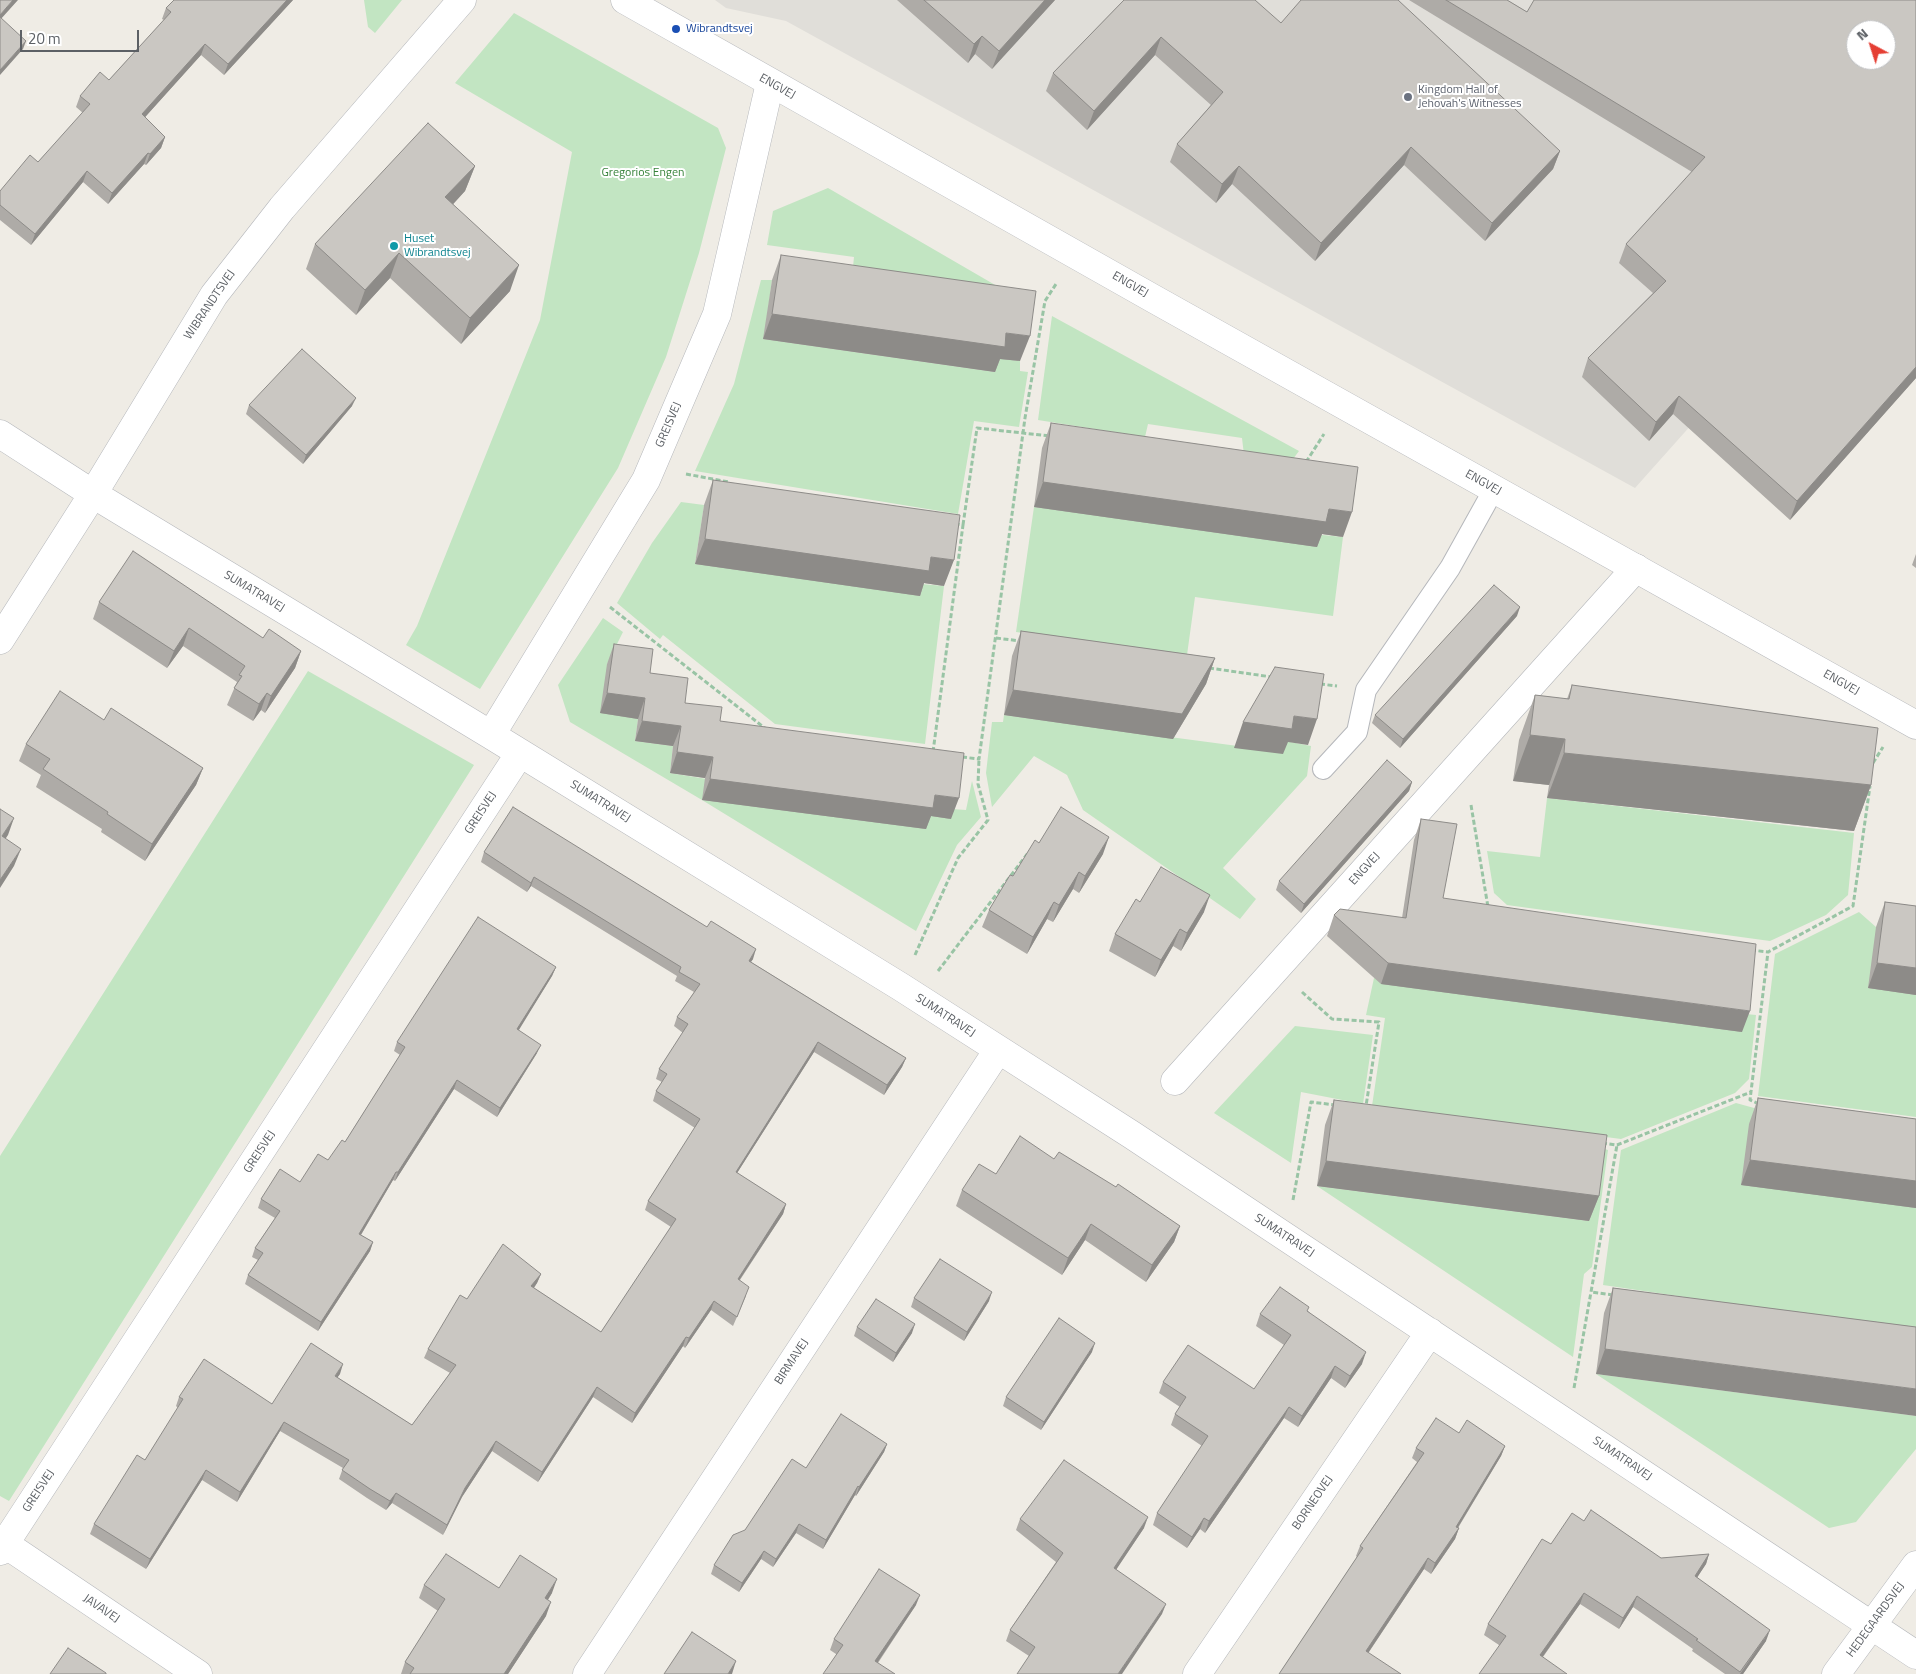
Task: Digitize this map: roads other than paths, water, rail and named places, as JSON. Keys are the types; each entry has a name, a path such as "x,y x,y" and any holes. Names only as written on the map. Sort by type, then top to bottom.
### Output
{"street":[{"name":"WIBRANDTSVEJ","path":"0,640 93,494 214,296 282,208 462,0"},
{"name":"ENGVEJ","path":"625,0 1909,721"},
{"name":"GREISVEJ","path":"491,735 646,480 717,314 770,83"},
{"name":"SUMATRAVEJ","path":"0,434 93,494 491,735 909,993 1132,1135 1916,1654"},
{"name":"ENGVEJ","path":"1175,1081 1636,568"},
{"name":"GREISVEJ","path":"2,1548 520,753"},
{"name":"BIRMAVEJ","path":"587,1674 998,1050"},
{"name":"BORNEOVEJ","path":"1197,1674 1430,1332"},
{"name":"JAVAVEJ","path":"2,1548 198,1674"},
{"name":"HEDEGAARDSVEJ","path":"1836,1674 1916,1566"}],"lane":[{"path":"1323,769 1357,732 1366,690 1450,568 1494,489"}],"place":[{"name":"Wibrandtsvej","path":"676,29"},
{"name":"Kingdom Hall of Jehovah's Witnesses","path":"1408,97"},
{"name":"Huset Wibrandtsvej","path":"394,246"}],"park label":[{"name":"Gregorios Engen","path":"643,173"}]}
